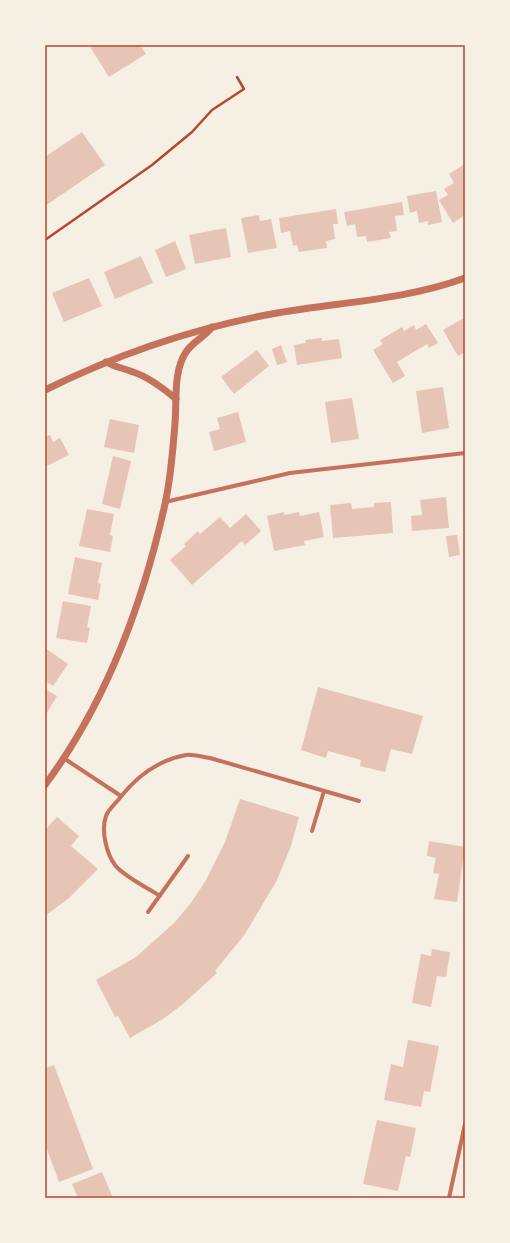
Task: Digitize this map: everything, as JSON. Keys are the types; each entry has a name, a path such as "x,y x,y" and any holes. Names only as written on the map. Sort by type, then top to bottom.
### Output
{"street":[{"path":"45,390 106,362 212,327 284,312 398,295 433,288 465,278"},
{"path":"45,786 65,759 109,678 124,639 159,531 165,502 172,459 176,399 180,367 186,351 212,327"},
{"path":"106,362 117,368 133,372 158,384 176,399"},
{"path":"165,502 290,473 465,452"},
{"path":"160,896 126,875 116,866 111,858 104,836 106,816 121,796 135,780 159,764 187,755 210,758 359,801"},
{"path":"65,759 121,796"},
{"path":"312,831 324,791"},
{"path":"148,912 188,856"},
{"path":"449,1198 465,1124"}],"path":[{"path":"45,240 152,165 192,132 212,110 244,89 237,77"}],"building":[{"path":"89,45 140,45 146,54 109,77"},
{"path":"82,132 105,165 45,206 45,157"},
{"path":"465,164 465,215 453,223 439,200 448,195 444,189 454,183 449,174"},
{"path":"436,191 442,222 428,225 428,221 419,223 417,211 410,213 407,196"},
{"path":"402,202 404,215 395,216 397,231 389,232 391,238 367,242 366,236 357,237 355,224 347,226 344,212"},
{"path":"336,209 338,224 333,224 335,239 326,241 327,248 299,252 297,245 293,246 290,231 281,233 279,218"},
{"path":"259,215 260,221 271,219 277,248 248,253 241,218"},
{"path":"226,228 231,257 195,264 189,235"},
{"path":"175,241 186,269 166,277 155,250"},
{"path":"141,256 153,283 115,299 104,272"},
{"path":"89,278 102,306 64,322 52,293"},
{"path":"464,318 465,352 458,356 443,330"},
{"path":"426,324 438,343 429,348 427,344 397,362 405,376 393,383 373,350 383,344 380,340 402,327 404,331 414,325 416,330"},
{"path":"322,338 322,341 339,339 342,358 297,365 294,345 306,343 305,340"},
{"path":"281,345 287,362 277,365 272,349"},
{"path":"257,350 269,366 234,394 221,377"},
{"path":"443,387 449,428 422,433 416,391"},
{"path":"352,398 359,439 331,443 325,402"},
{"path":"238,412 246,442 214,451 209,432 220,429 217,418"},
{"path":"110,419 139,425 134,453 104,447"},
{"path":"50,435 53,442 60,438 69,455 45,467 45,437"},
{"path":"113,456 131,461 120,509 102,504"},
{"path":"446,497 449,528 412,531 411,516 422,515 420,500"},
{"path":"391,502 393,533 333,538 330,505 351,503 352,509 374,507 374,503"},
{"path":"87,509 114,514 110,535 113,536 110,552 79,546"},
{"path":"284,512 284,515 299,512 300,516 319,512 324,537 304,541 305,545 274,551 267,516"},
{"path":"246,514 261,531 245,545 242,541 192,585 170,560 186,546 184,544 198,531 200,534 220,517 230,528"},
{"path":"457,535 460,555 449,557 446,536"},
{"path":"75,557 102,563 98,583 101,584 98,600 68,594"},
{"path":"63,601 91,606 87,627 90,628 87,643 56,638"},
{"path":"45,648 68,664 53,686 45,681"},
{"path":"318,687 423,716 412,754 391,749 385,772 360,766 361,760 328,751 326,758 301,750"},
{"path":"45,689 57,696 45,716"},
{"path":"240,799 299,817 291,846 277,880 245,934 215,971 217,973 183,1004 163,1019 130,1038 118,1016 115,1017 96,980 136,957 174,923 190,904 205,882 225,842"},
{"path":"57,817 79,836 71,846 98,869 69,898 45,916 45,830"},
{"path":"429,841 465,847 457,902 434,899 439,874 433,873 436,858 427,856"},
{"path":"432,949 450,952 446,977 437,976 431,1007 412,1003 421,954 431,956"},
{"path":"408,1040 439,1046 430,1092 424,1091 421,1107 384,1100 391,1064 403,1067"},
{"path":"54,1065 93,1169 59,1182 45,1144 45,1068"},
{"path":"377,1120 416,1128 410,1157 406,1156 398,1191 363,1184"},
{"path":"102,1172 113,1198 78,1198 72,1184"}]}
